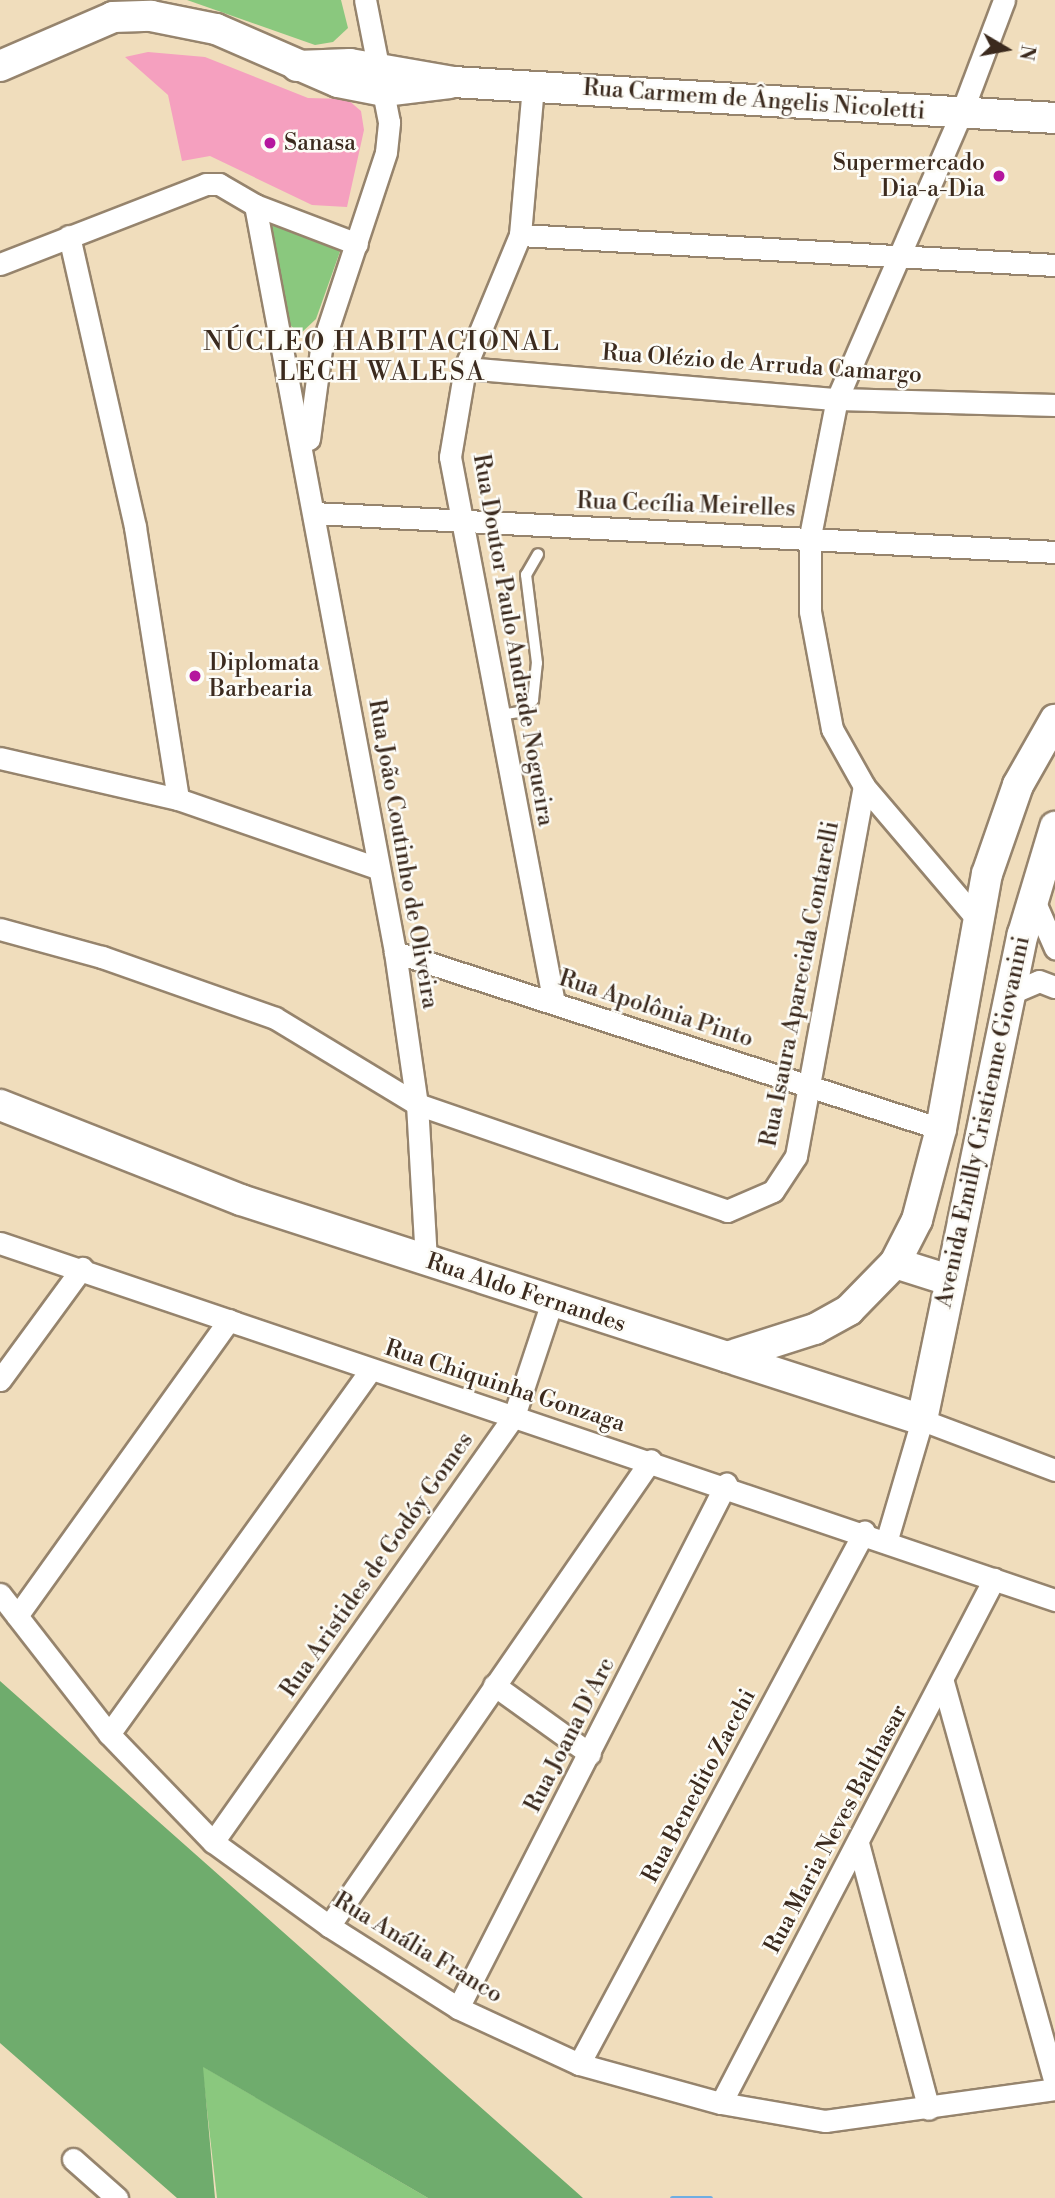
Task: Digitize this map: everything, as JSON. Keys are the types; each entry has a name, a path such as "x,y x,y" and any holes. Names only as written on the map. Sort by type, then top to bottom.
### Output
{"street":[{"path":"307,458 321,349 386,152 381,79 365,0"},
{"path":"977,919 864,786 832,729 816,667 810,536 836,399 961,114 1004,0"},
{"path":"0,66 130,16 216,29 297,66 381,79"},
{"name":"Rua Carmem de Ângelis Nicoletti","path":"381,79 1055,118"},
{"name":"Rua Doutor Paulo Andrade Nogueira","path":"533,86 520,235 465,368 450,457 554,1003"},
{"path":"0,264 186,187 219,184 255,205 357,244"},
{"path":"255,205 307,458"},
{"path":"520,235 1055,265"},
{"path":"69,236 135,527 178,799"},
{"path":"283,341 321,349"},
{"name":"Rua Olézio de Arruda Camargo","path":"465,368 836,399 1055,405"},
{"name":"Rua João Coutinho de Oliveira","path":"307,458 314,513 377,869 395,952 417,1104 426,1260"},
{"name":"Rua Cecília Meirelles","path":"314,513 462,524 810,536 1055,552"},
{"name":"Avenida Emilly Cristienne Giovanini","path":"727,1357 815,1329 849,1310 895,1263 917,1220 941,1129 977,919 1018,786 1055,720"},
{"path":"0,758 178,799 377,869"},
{"name":"Rua Isaura Aparecida Contarelli","path":"0,929 102,957 275,1018 417,1104 727,1211 761,1201 785,1176 810,1088 864,786"},
{"name":"Avenida Emilly Cristienne Giovanini","path":"922,1420 949,1280 1011,993 1033,898 1055,827"},
{"path":"1033,898 1055,948"},
{"name":"Rua Apolônia Pinto","path":"395,952 941,1129"},
{"path":"1011,993 1039,981 1055,987"},
{"name":"Rua Aldo Fernandes","path":"0,1105 241,1200 922,1420 1055,1467"},
{"path":"917,1220 944,1234 961,1223"},
{"name":"Rua Chiquinha Gonzaga","path":"0,1243 82,1268 371,1370 726,1484 1055,1600"},
{"path":"895,1263 949,1280"},
{"path":"0,1380 82,1268"},
{"name":"Rua Aristides de Godóy Gomes","path":"214,1842 514,1416 552,1302"},
{"path":"17,1616 229,1320"},
{"path":"109,1734 371,1370"},
{"path":"887,1539 922,1420"},
{"path":"328,1926 651,1460"},
{"name":"Rua Joana D'Arc","path":"458,2008 590,1755 726,1484"},
{"name":"Rua Benedito Zacchi","path":"579,2064 864,1532"},
{"name":"Rua Maria Neves Balthasar","path":"721,2103 943,1682 994,1578"},
{"name":"Rua Anália Franco","path":"0,1594 109,1734 214,1842 328,1926 458,2008 579,2064 721,2103 825,2122 929,2109 1055,2086"},
{"path":"943,1682 1055,2086"},
{"path":"494,1685 590,1755"},
{"path":"858,1843 929,2109"},
{"path":"73,2159 117,2198"}],"lane":[{"path":"500,715 520,712 533,700 537,663 526,575 538,554"}],"green space":[{"path":"187,0 341,0 348,28 333,42 315,45"},
{"path":"263,215 342,246 316,319 299,335 282,315"},
{"path":"0,1681 583,2198 428,2198 203,2067 215,2198 177,2198 0,2043"},
{"path":"202,2066 428,2198 217,2198"}],"building":[{"name":"Sanasa","path":"148,52 205,57 308,98 347,99 361,111 364,130 347,207 312,205 210,156 182,161 168,95 125,57"}],"waterway":[{"path":"672,2198 710,2198"}],"place":[{"name":"Sanasa","path":"270,143"},
{"name":"Supermercado Dia-a-Dia","path":"999,176"},
{"name":"Diplomata Barbearia","path":"195,676"}],"district":[{"name":"NÚCLEO HABITACIONAL LECH WALESA","path":"382,358"}]}
